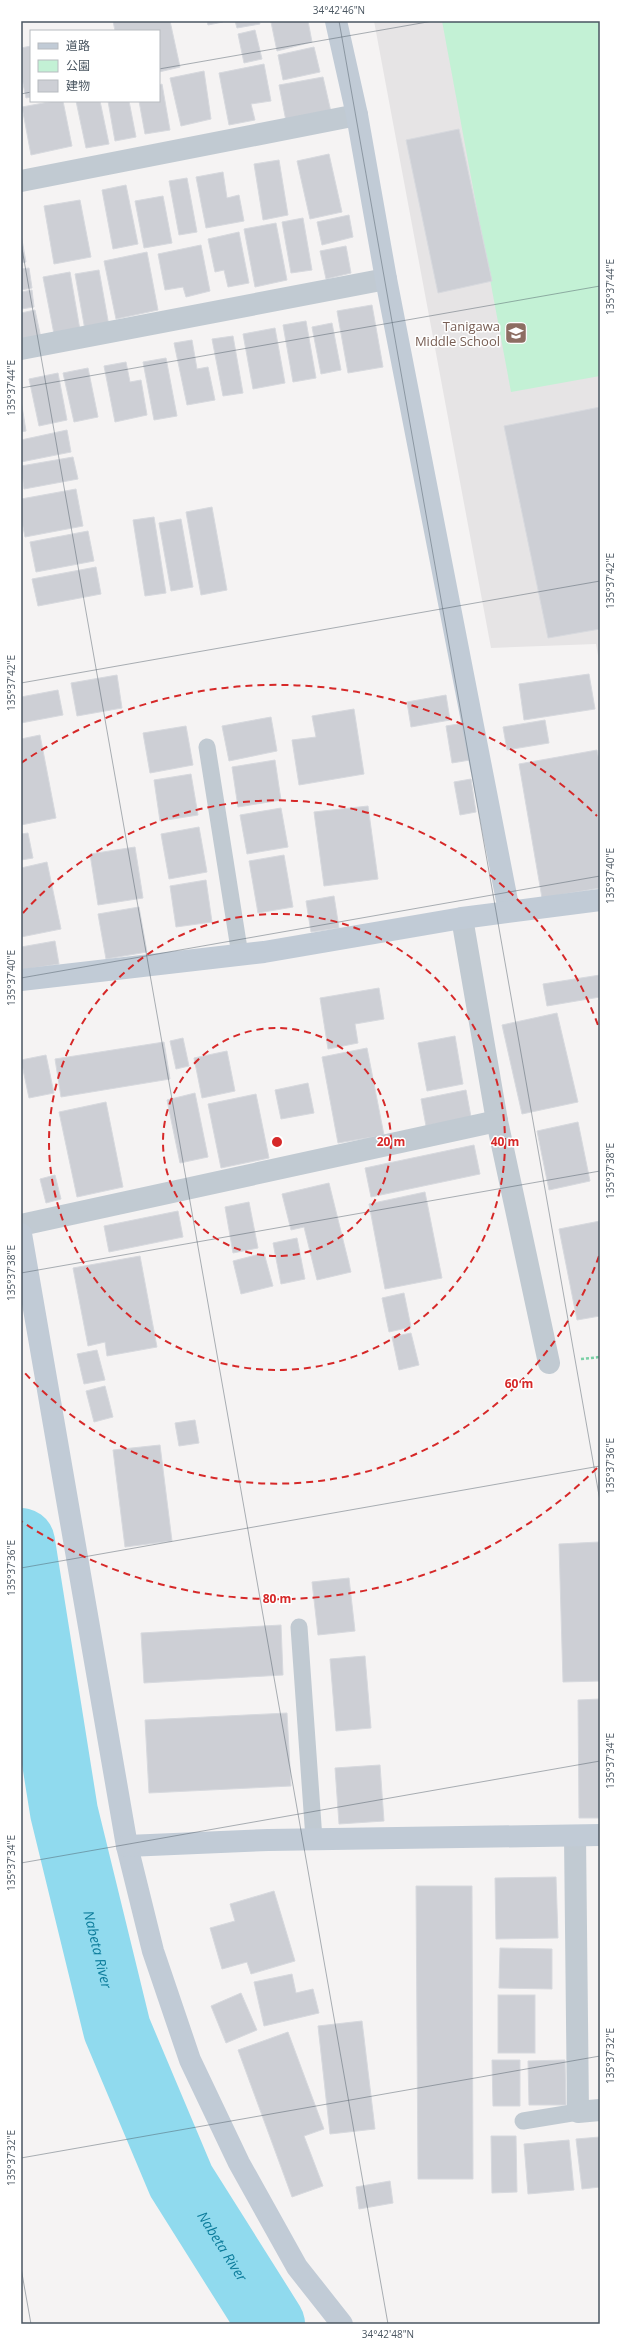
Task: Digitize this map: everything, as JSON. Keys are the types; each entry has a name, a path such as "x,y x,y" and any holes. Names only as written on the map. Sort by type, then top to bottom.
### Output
{"street":[{"path":"336,21 357,115 386,279 509,911"},
{"path":"21,181 357,115"},
{"path":"21,349 386,279"},
{"path":"21,980 240,955 462,918 600,900"},
{"path":"462,918 497,1121 549,1363"},
{"path":"21,1226 497,1121"},
{"path":"21,1234 127,1846 153,1951 190,2060 239,2163 297,2267 342,2324"},
{"path":"127,1846 314,1839 600,1835"},
{"path":"575,1836 578,2112 600,2110"}],"lane":[{"path":"207,747 240,955"},
{"path":"299,1627 314,1839"},
{"path":"523,2121 578,2112"}],"shaded area":[{"name":"Tanigawa Middle School","path":"374,21 600,21 600,667 596,644 491,648"}],"green space":[{"path":"442,21 600,21 600,376 511,392"}],"building":[{"path":"113,21 170,21 180,67 160,72 160,30 115,30"},
{"path":"207,21 223,21 223,22 208,25"},
{"path":"235,21 259,21 260,24 237,28"},
{"path":"308,21 312,42 277,51 271,22"},
{"path":"255,30 262,59 244,63 238,34"},
{"path":"30,46 30,97 26,98 21,74 21,48"},
{"path":"314,47 320,72 283,80 278,55"},
{"path":"264,64 271,101 251,104 255,120 229,125 219,73"},
{"path":"204,71 211,119 181,126 170,78"},
{"path":"323,77 331,112 286,121 279,85"},
{"path":"162,84 170,130 145,134 139,102 160,102 160,85"},
{"path":"49,102 63,102 72,146 31,155 22,107"},
{"path":"76,102 100,102 109,144 86,148"},
{"path":"108,102 129,102 136,137 115,141"},
{"path":"459,129 492,281 438,293 406,140"},
{"path":"329,154 342,212 310,219 297,161"},
{"path":"279,160 288,215 263,220 254,164"},
{"path":"223,172 227,198 239,195 244,221 206,228 196,177"},
{"path":"187,178 197,232 179,235 169,181"},
{"path":"126,185 138,244 113,249 102,190"},
{"path":"163,196 172,243 144,248 135,201"},
{"path":"80,200 91,257 54,264 44,206"},
{"path":"349,215 353,237 322,245 317,222"},
{"path":"303,218 312,270 291,273 282,222"},
{"path":"276,223 287,280 255,287 244,229"},
{"path":"239,232 249,283 228,287 224,270 215,272 208,239"},
{"path":"21,234 26,262 21,263"},
{"path":"201,245 210,291 186,297 183,287 165,290 158,254"},
{"path":"346,246 351,273 326,279 320,251"},
{"path":"147,252 158,310 116,319 104,261"},
{"path":"29,268 32,288 21,290 21,269"},
{"path":"99,270 109,326 85,330 75,274"},
{"path":"70,272 80,330 54,334 43,277"},
{"path":"32,290 34,307 21,309 21,292"},
{"path":"372,305 383,367 348,373 337,311"},
{"path":"35,310 41,338 21,342 21,313"},
{"path":"306,321 316,378 293,382 283,325"},
{"path":"332,323 341,370 321,374 312,327"},
{"path":"275,328 285,383 253,389 243,334"},
{"path":"233,336 243,393 223,396 212,339"},
{"path":"192,340 197,369 208,367 215,400 187,405 174,343"},
{"path":"166,358 177,416 154,420 143,362"},
{"path":"126,362 130,382 141,380 147,415 115,422 104,366"},
{"path":"88,368 98,417 74,422 63,373"},
{"path":"58,373 67,420 39,426 29,379"},
{"path":"21,400 26,431 21,432"},
{"path":"600,407 600,629 548,638 504,426"},
{"path":"67,430 71,452 21,462 21,440"},
{"path":"73,457 78,479 24,489 21,466"},
{"path":"76,489 83,526 25,537 21,517 21,499"},
{"path":"212,507 227,590 201,595 186,512"},
{"path":"154,517 166,593 145,596 133,520"},
{"path":"181,519 193,587 171,591 159,523"},
{"path":"88,531 94,561 36,572 30,542"},
{"path":"96,567 101,594 38,606 32,579"},
{"path":"589,674 595,709 524,720 519,684"},
{"path":"117,675 122,708 77,716 71,683"},
{"path":"58,690 63,715 21,723 21,697"},
{"path":"446,695 450,720 411,727 407,702"},
{"path":"354,709 364,774 299,785 292,740 316,737 312,716"},
{"path":"271,717 277,751 229,761 222,726"},
{"path":"545,720 549,743 507,750 503,727"},
{"path":"464,723 470,760 452,763 446,726"},
{"path":"186,726 193,765 150,773 143,733"},
{"path":"40,735 56,818 21,825 21,739"},
{"path":"597,750 600,765 600,888 542,898 519,764"},
{"path":"275,760 281,800 238,807 232,767"},
{"path":"191,774 198,815 160,821 154,780"},
{"path":"471,779 476,812 460,815 454,782"},
{"path":"368,806 378,879 324,886 314,812"},
{"path":"281,808 288,847 247,854 240,815"},
{"path":"199,827 207,872 169,879 161,834"},
{"path":"28,833 33,858 21,860 21,834"},
{"path":"135,847 143,898 98,905 90,854"},
{"path":"284,855 293,907 258,913 249,861"},
{"path":"47,862 61,929 21,937 21,868"},
{"path":"206,880 212,922 176,927 170,886"},
{"path":"334,896 339,928 311,932 306,901"},
{"path":"139,907 147,952 106,959 98,914"},
{"path":"55,941 59,964 21,970 21,947"},
{"path":"600,975 600,997 547,1006 543,984"},
{"path":"379,988 384,1019 355,1024 358,1043 328,1049 320,998"},
{"path":"557,1013 578,1102 522,1114 502,1025"},
{"path":"455,1036 463,1084 427,1091 418,1043"},
{"path":"183,1038 189,1066 176,1069 170,1041"},
{"path":"164,1042 170,1079 61,1097 55,1059"},
{"path":"367,1048 384,1135 338,1143 322,1057"},
{"path":"227,1051 235,1091 202,1098 194,1058"},
{"path":"46,1055 54,1093 29,1098 21,1060"},
{"path":"308,1083 314,1113 281,1119 275,1090"},
{"path":"466,1090 471,1117 426,1126 421,1099"},
{"path":"195,1093 208,1157 180,1163 167,1100"},
{"path":"256,1094 269,1158 221,1168 208,1104"},
{"path":"106,1102 123,1187 77,1197 59,1112"},
{"path":"578,1122 590,1181 549,1190 537,1131"},
{"path":"474,1145 480,1174 371,1197 365,1168"},
{"path":"55,1175 61,1199 46,1203 40,1179"},
{"path":"329,1183 351,1272 317,1280 304,1227 291,1230 282,1194"},
{"path":"425,1192 442,1278 385,1289 369,1204"},
{"path":"249,1202 258,1248 233,1253 225,1207"},
{"path":"178,1211 183,1237 109,1252 104,1226"},
{"path":"600,1221 600,1316 577,1320 559,1229"},
{"path":"297,1238 305,1279 281,1284 273,1243"},
{"path":"264,1253 273,1286 241,1294 233,1261"},
{"path":"140,1256 157,1347 107,1356 105,1342 88,1346 73,1268"},
{"path":"404,1293 411,1327 389,1332 382,1298"},
{"path":"411,1333 419,1365 399,1370 392,1337"},
{"path":"97,1350 105,1380 84,1384 77,1354"},
{"path":"105,1386 113,1417 94,1422 86,1391"},
{"path":"195,1420 199,1443 179,1446 175,1423"},
{"path":"160,1445 172,1541 125,1547 113,1450"},
{"path":"599,1542 600,1681 563,1682 559,1544"},
{"path":"349,1578 355,1631 318,1635 312,1582"},
{"path":"281,1625 283,1675 144,1683 141,1633"},
{"path":"365,1656 371,1728 336,1731 330,1659"},
{"path":"600,1699 600,1818 579,1818 578,1700"},
{"path":"287,1713 291,1786 149,1793 145,1720"},
{"path":"380,1765 384,1821 339,1824 335,1768"},
{"path":"556,1877 558,1938 496,1939 495,1878"},
{"path":"416,1886 472,1886 473,2179 418,2179"},
{"path":"274,1891 295,1961 251,1974 247,1962 222,1969 210,1928 235,1921 230,1904"},
{"path":"500,1948 552,1949 552,1989 499,1988"},
{"path":"292,1974 296,1993 313,1989 319,2013 264,2026 254,1982"},
{"path":"241,1993 257,2030 226,2043 211,2006"},
{"path":"498,1995 535,1995 535,2053 498,2053"},
{"path":"362,2021 375,2129 330,2134 318,2026"},
{"path":"288,2032 324,2129 304,2136 323,2186 292,2197 238,2050"},
{"path":"492,2060 520,2060 520,2106 493,2106"},
{"path":"565,2060 566,2105 529,2105 528,2061"},
{"path":"491,2136 516,2136 517,2192 492,2193"},
{"path":"600,2137 600,2187 582,2189 576,2139"},
{"path":"569,2140 574,2190 528,2194 524,2144"},
{"path":"390,2181 393,2203 359,2209 356,2187"}],"waterway":[{"name":"Nabeta River","path":"21,1542 64,1812 117,2029 181,2181 271,2324"}],"place":[{"name":"Tanigawa Middle School","path":"516,333"}]}
